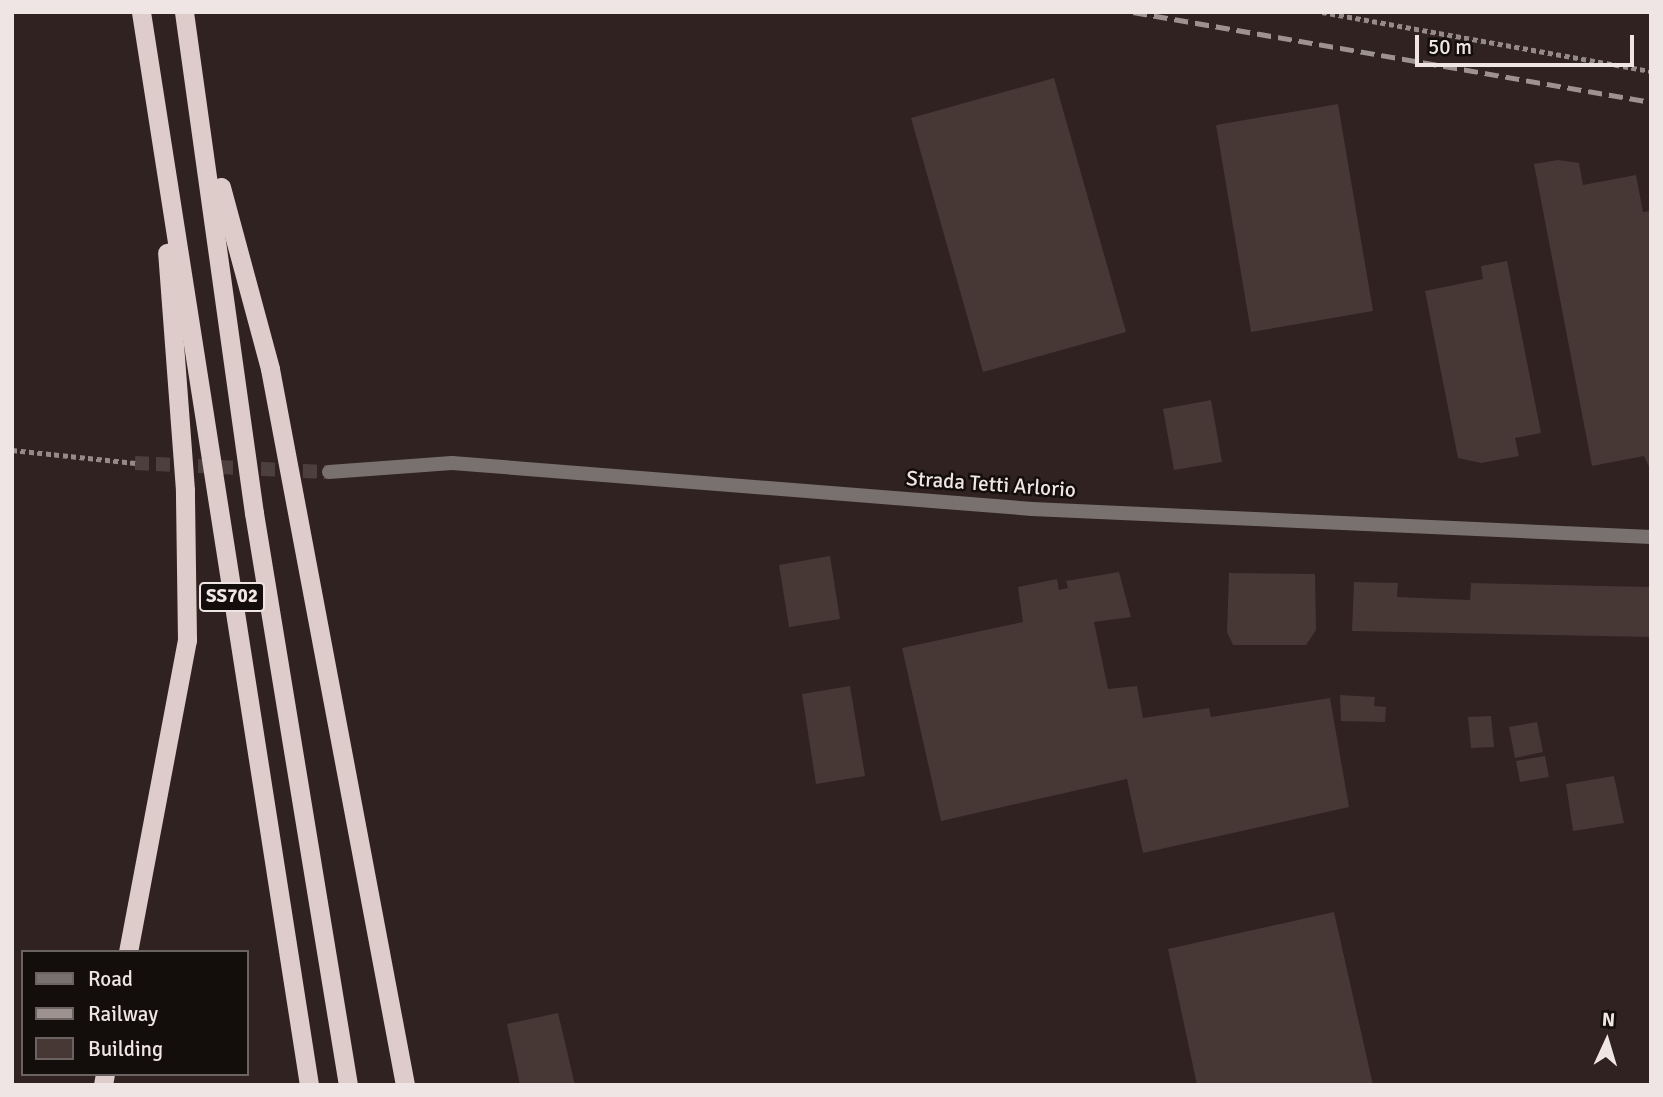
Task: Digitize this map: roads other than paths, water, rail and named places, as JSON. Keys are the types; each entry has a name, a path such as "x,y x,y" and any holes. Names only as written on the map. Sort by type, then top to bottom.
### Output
{"highway":[{"name":"SS702","path":"141,12 309,1085"},
{"name":"SS702","path":"184,12 200,108 254,513 348,1085"},
{"path":"200,108 270,369 405,1085"},
{"path":"128,950 187,640 185,490 156,109"}],"street":[{"name":"Strada Tetti Arlorio","path":"329,472 477,464 1032,509 1651,537"}],"tunnel":[{"path":"135,463 329,472"}],"railway":[{"path":"1133,12 1651,102"}]}
